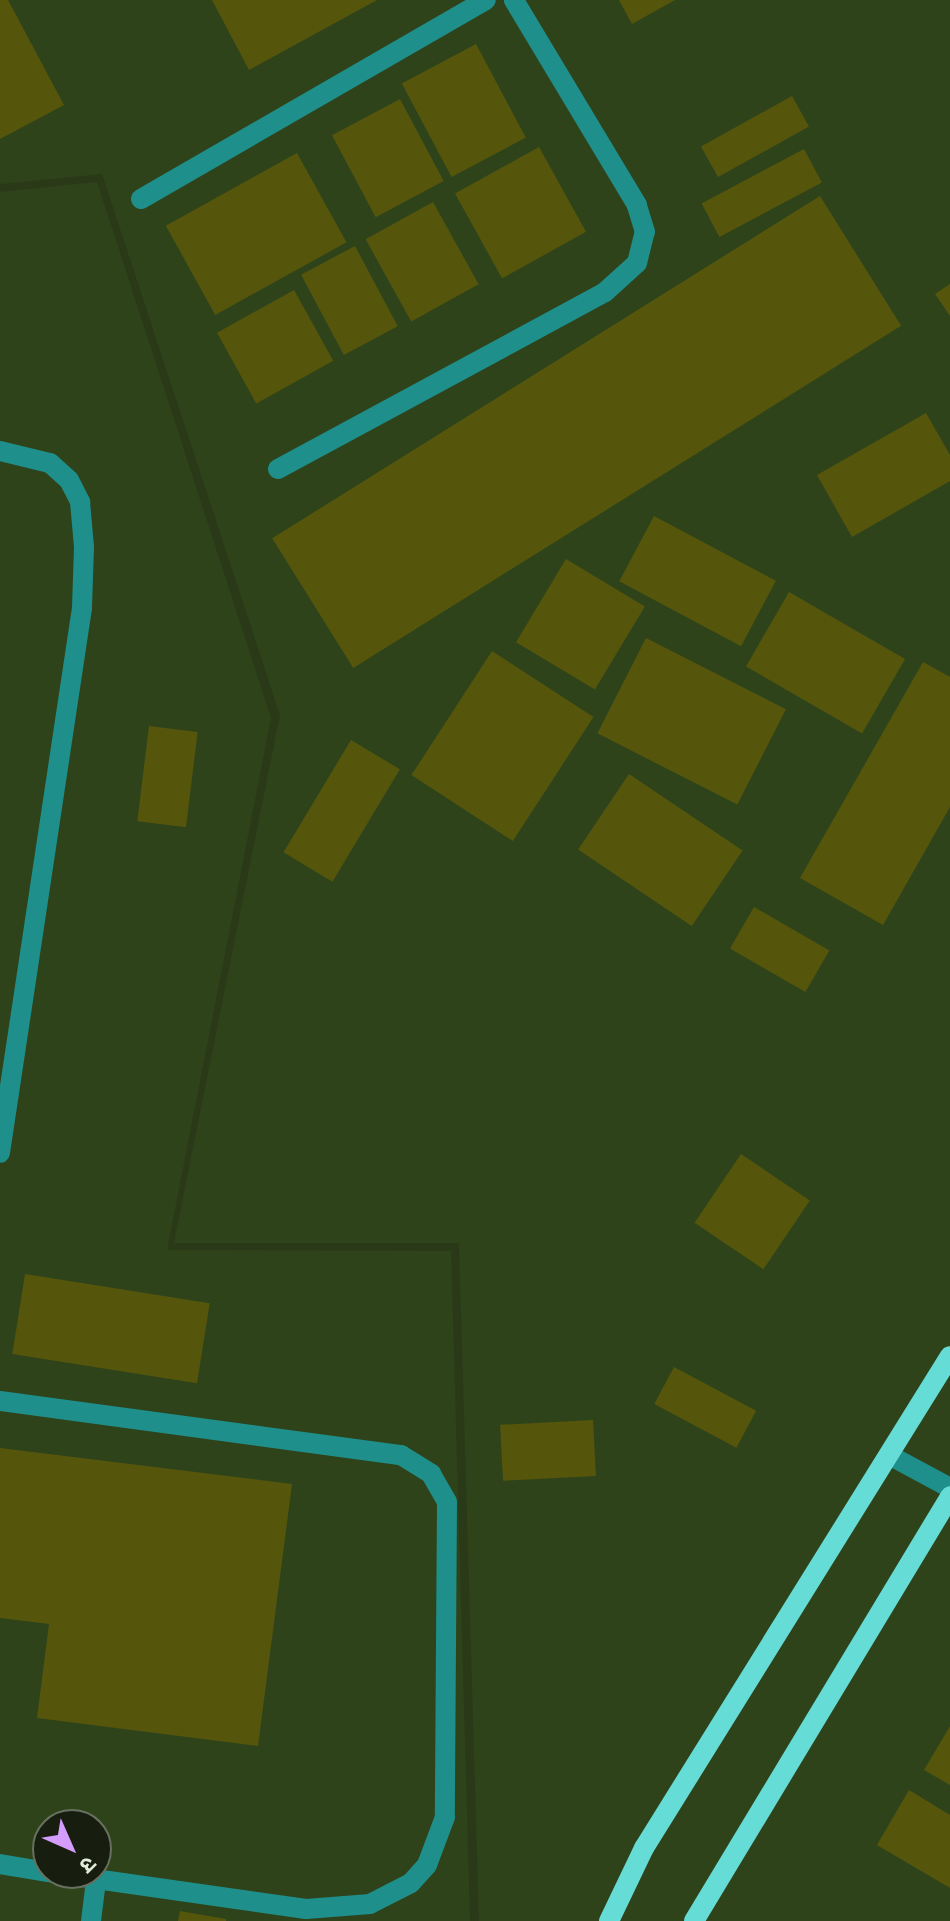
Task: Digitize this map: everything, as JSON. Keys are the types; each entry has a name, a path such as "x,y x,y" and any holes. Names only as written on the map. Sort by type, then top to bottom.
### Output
{"main road":[{"path":"609,1921 644,1848 950,1356"},
{"path":"694,1921 950,1496"}],"lane":[{"path":"141,199 486,0"},
{"path":"278,469 605,292 637,263 645,232 637,205 514,0"},
{"path":"0,451 50,463 69,480 80,502 84,547 82,608 0,1140"},
{"path":"0,1401 401,1455 431,1474 447,1502 445,1817 427,1865 411,1883 370,1904 306,1909 112,1883"},
{"path":"889,1455 950,1488"},
{"path":"0,1864 32,1870"},
{"path":"91,1921 95,1889"}],"shaded area":[{"path":"0,0 950,0 950,1921 479,1921 459,1243 174,1243 280,715 102,174 0,184"},
{"path":"97,182 271,718 167,1250 451,1251 470,1921 0,1921 0,192"}],"building":[{"path":"0,0 8,0 64,105 0,139"},
{"path":"212,0 377,0 249,70"},
{"path":"619,0 675,0 632,24"},
{"path":"476,44 526,138 452,177 402,83"},
{"path":"792,96 809,127 718,177 701,146"},
{"path":"400,99 444,181 376,217 332,135"},
{"path":"539,147 586,232 502,278 455,194"},
{"path":"804,149 822,183 719,237 702,203"},
{"path":"297,153 346,242 215,315 166,226"},
{"path":"820,196 901,326 353,668 272,538"},
{"path":"433,202 479,284 411,322 366,239"},
{"path":"355,246 398,326 344,355 301,275"},
{"path":"950,284 950,316 935,294"},
{"path":"294,290 333,361 256,404 217,333"},
{"path":"926,413 950,455 950,481 852,537 817,475"},
{"path":"654,516 776,581 741,646 619,581"},
{"path":"566,559 645,606 595,690 516,642"},
{"path":"789,592 905,659 862,733 746,666"},
{"path":"646,638 786,709 737,805 597,733"},
{"path":"492,651 593,717 513,841 411,775"},
{"path":"923,662 950,677 950,807 883,925 800,878"},
{"path":"149,726 198,732 186,827 137,821"},
{"path":"351,740 400,769 332,882 284,852"},
{"path":"629,774 743,851 692,926 578,849"},
{"path":"754,907 829,950 805,992 730,949"},
{"path":"741,1154 810,1200 763,1269 695,1223"},
{"path":"25,1274 210,1303 197,1383 12,1354"},
{"path":"674,1367 756,1411 736,1448 654,1404"},
{"path":"593,1420 596,1476 503,1481 500,1425"},
{"path":"0,1448 292,1484 258,1746 37,1718 49,1624 0,1618"},
{"path":"950,1726 950,1785 924,1770"},
{"path":"909,1790 950,1815 950,1888 877,1845"},
{"path":"180,1911 226,1919 226,1921 178,1921"}]}
